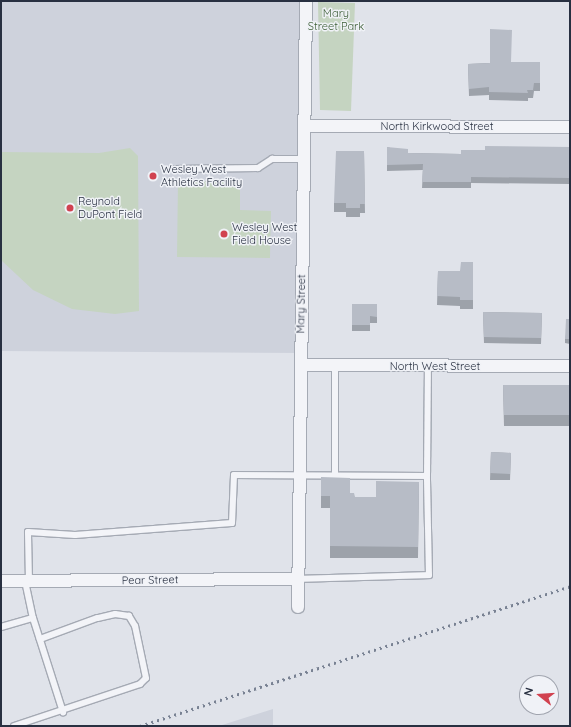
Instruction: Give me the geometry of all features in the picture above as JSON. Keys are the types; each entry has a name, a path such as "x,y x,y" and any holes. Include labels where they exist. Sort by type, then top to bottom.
{"street":[{"name":"Mary Street","path":"298,607 306,1"},
{"name":"North Kirkwood Street","path":"304,126 570,127"},
{"name":"North West Street","path":"301,365 570,366"},
{"name":"Pear Street","path":"1,581 298,578"}],"lane":[{"path":"175,169 258,168 272,159 304,159"},
{"path":"335,365 335,476"},
{"path":"298,578 429,575 427,476 428,366"},
{"path":"63,712 33,618 27,581 28,532 76,535 232,523 234,475 427,476"},
{"path":"14,726 63,712 140,684 146,678 135,626 129,616 115,614 97,618 40,639"},
{"path":"1,627 33,618"}],"shaded area":[{"name":"Wesley West Athletics Facility","path":"1,1 311,1 301,353 1,351"},
{"path":"273,709 273,726 219,726"}],"green space":[{"name":"Mary Street Park","path":"318,2 355,3 351,111 320,110"},
{"name":"Reynold DuPont Field","path":"130,148 138,156 139,311 115,314 72,309 33,290 1,260 1,152 99,153"},
{"name":"Wesley West Field House","path":"178,181 240,182 240,210 271,211 270,258 177,257"}],"building":[{"path":"490,29 512,30 511,62 540,62 540,83 534,83 533,90 527,90 528,93 489,92 489,87 469,89 468,64 490,63"},
{"path":"485,146 570,147 570,178 471,177 471,182 422,182 423,164 387,165 387,147 408,149 408,153 461,154 461,150 485,150"},
{"path":"336,151 364,151 365,204 360,204 360,208 346,208 346,203 334,203"},
{"path":"461,262 473,262 473,300 460,300 460,297 437,296 438,271 460,271"},
{"path":"352,304 377,304 377,317 370,316 370,325 352,325"},
{"path":"483,312 542,313 541,338 484,337"},
{"path":"566,319 570,319 570,339 565,339"},
{"path":"503,385 570,385 570,415 504,415"},
{"path":"491,452 511,453 510,474 490,473"},
{"path":"321,477 350,478 350,493 354,493 355,497 376,497 376,481 419,482 418,547 330,546 330,496 321,496"}],"railway":[{"path":"140,726 570,586"}],"place":[{"name":"Wesley West Athletics Facility","path":"153,176"},
{"name":"Reynold DuPont Field","path":"70,208"},
{"name":"Wesley West Field House","path":"224,234"}]}
